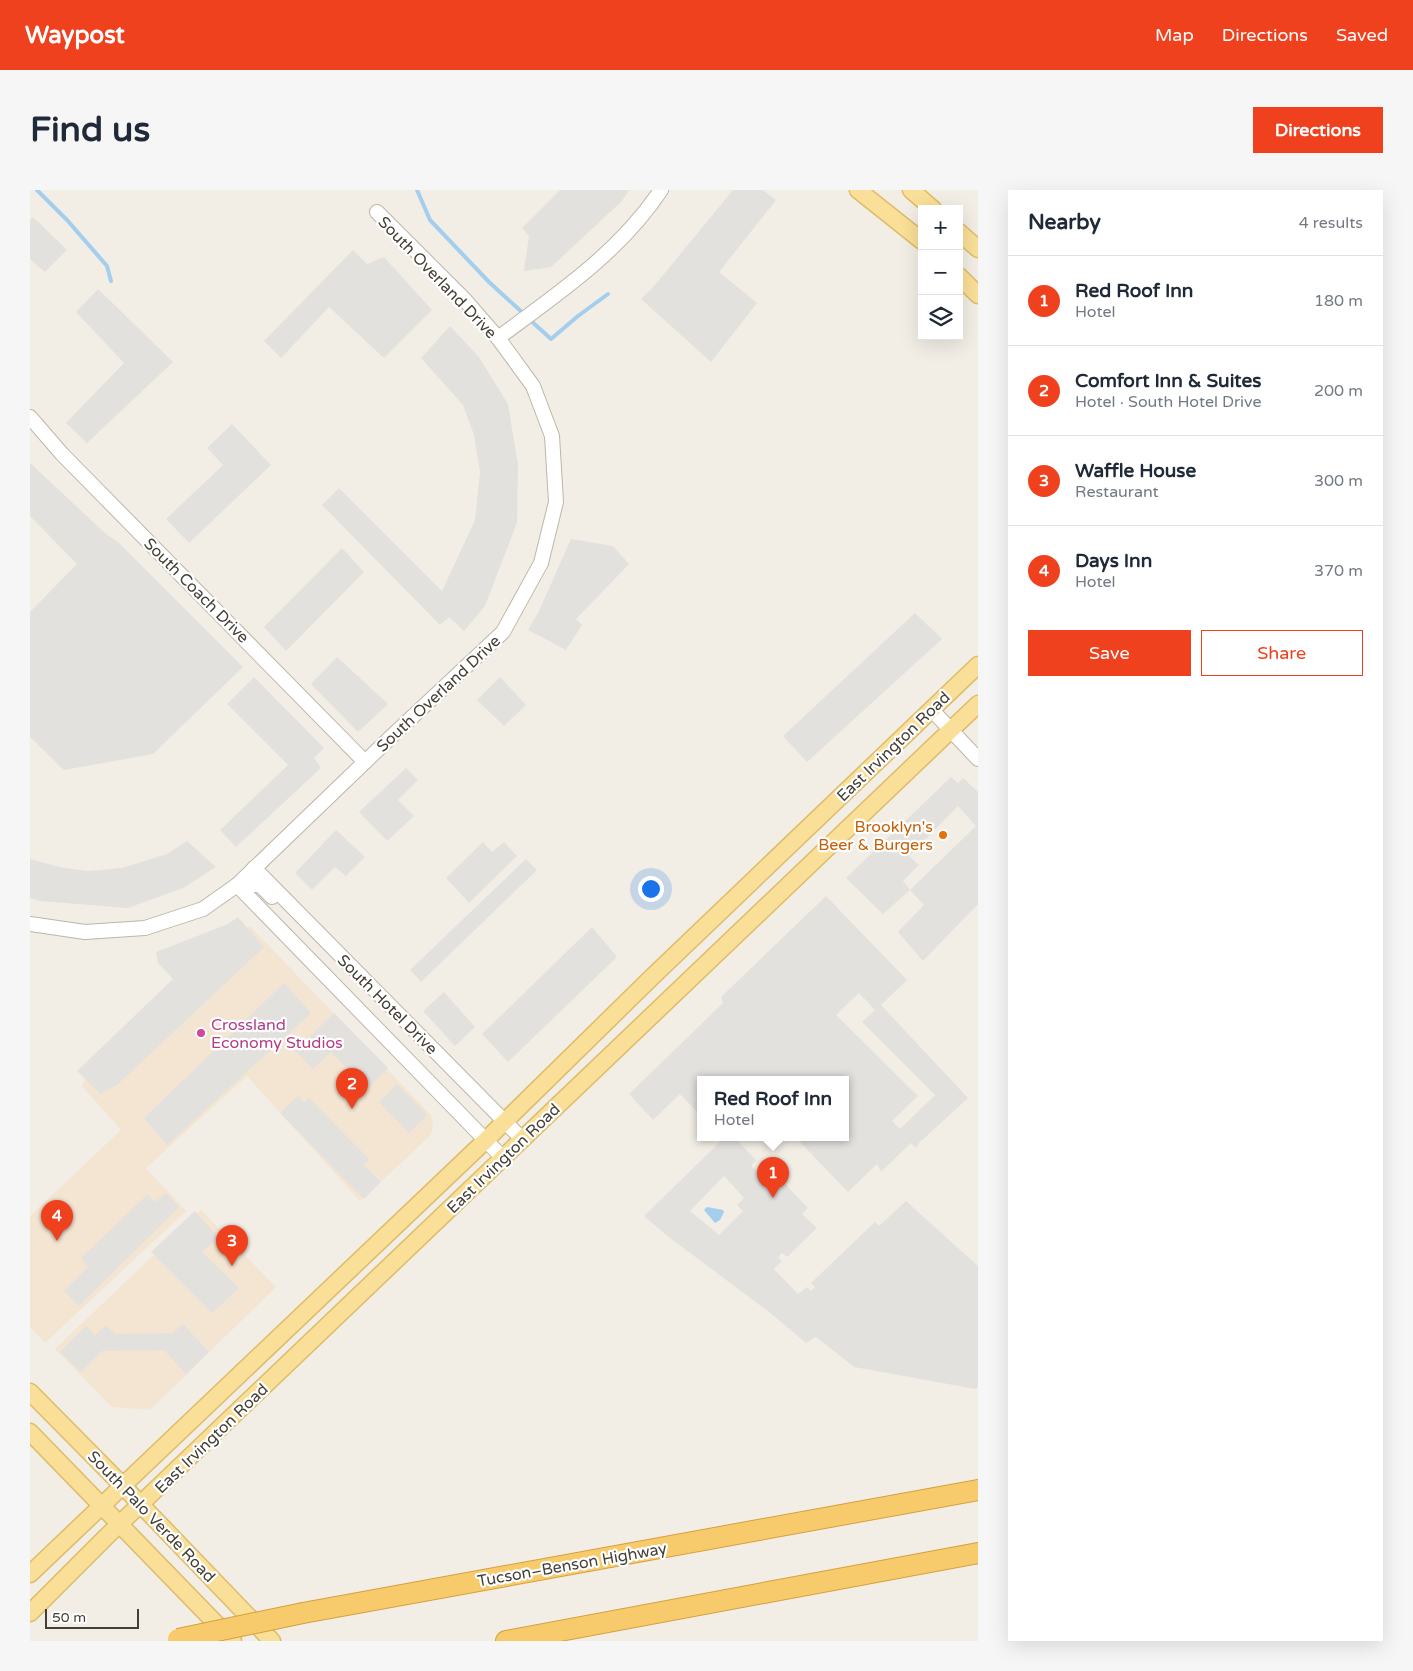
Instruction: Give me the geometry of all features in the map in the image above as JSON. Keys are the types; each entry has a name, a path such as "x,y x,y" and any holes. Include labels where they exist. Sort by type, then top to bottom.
{"highway":[{"name":"Tucson–Benson Highway","path":"172,1640 303,1613 978,1490"},
{"path":"506,1641 978,1553"},
{"path":"652,1614 978,1559"}],"main road":[{"path":"858,190 918,238"},
{"path":"911,190 928,205"},
{"path":"963,236 978,249"},
{"path":"963,280 978,295"},
{"name":"East Irvington Road","path":"30,1574 486,1140 978,665"},
{"name":"East Irvington Road","path":"30,1613 140,1504 978,704"},
{"name":"South Palo Verde Road","path":"30,1392 272,1641"},
{"name":"South Palo Verde Road","path":"30,1432 233,1641"}],"street":[{"path":"498,338 577,280 606,255 631,230 661,190"},
{"name":"South Overland Drive","path":"30,924 85,932 145,928 203,909 237,885 503,632 541,563 556,502 552,436 533,386 498,338 465,300 377,212"},
{"name":"South Coach Drive","path":"30,417 68,460 365,762"},
{"path":"931,710 978,759"},
{"name":"South Hotel Drive","path":"254,868 522,1139"},
{"path":"237,885 260,885 304,930 334,949"},
{"name":"South Hotel Drive","path":"237,885 503,1158"}],"shaded area":[{"path":"560,190 629,190 622,201 551,267 524,271 529,236 522,228"},
{"path":"733,190 763,190 776,200 719,272 757,303 711,362 641,299 654,286"},
{"path":"33,217 67,250 45,272 30,259 30,220"},
{"path":"353,250 367,264 384,257 432,310 384,358 329,307 281,358 264,341"},
{"path":"98,289 173,362 87,443 66,423 124,363 76,312"},
{"path":"450,326 479,357 508,404 518,465 517,523 485,606 464,631 449,617 440,625 322,505 339,488 442,591 475,520 480,472 474,435 463,405 421,358"},
{"path":"232,424 271,465 189,543 166,519 223,465 207,448"},
{"path":"30,463 106,534 118,542 243,667 153,754 64,770 30,737 30,612 77,564 30,516"},
{"path":"571,539 613,546 629,564 576,619 582,625 566,650 528,630 539,611"},
{"path":"342,548 364,572 286,651 264,627"},
{"path":"915,613 942,639 807,762 783,736"},
{"path":"337,657 388,704 358,732 311,684"},
{"path":"254,677 324,748 314,758 321,768 236,847 220,830 288,765 227,704"},
{"path":"500,677 526,705 504,726 477,700"},
{"path":"406,768 418,780 398,800 414,816 387,841 359,812"},
{"path":"951,777 958,783 963,778 978,792 978,906 923,961 898,932 924,905 910,890 883,914 846,878","holes":["958,806 976,826 910,890 903,881 919,865 909,856"]},
{"path":"336,830 365,857 346,876 335,867 312,890 295,873"},
{"path":"187,841 216,867 183,888 128,908 40,901 30,898 30,859 63,868 89,871 122,868 167,854"},
{"path":"483,842 492,852 504,842 517,856 469,903 446,878"},
{"path":"526,859 537,870 421,982 410,970"},
{"path":"826,896 907,980 881,1005 968,1098 919,1143 916,1148 911,1143 881,1172 877,1164 848,1192 799,1141 849,1141 849,1076 697,1076 697,1112 680,1094 653,1120 629,1094 723,1003 721,997","holes":["859,993 875,1010 862,1022 935,1095 900,1129 892,1121 918,1096 836,1015"]},
{"path":"238,917 264,947 117,1085 100,1094 77,1071 173,979 158,963 156,952 228,924"},
{"path":"242,927 251,927 431,1115 433,1124 431,1135 360,1201 247,1076 146,1168 186,1211 45,1343 30,1327 30,1216 121,1130 82,1086 91,1069"},
{"path":"592,927 617,957 508,1062 482,1034"},
{"path":"284,983 311,1013 167,1145 144,1118"},
{"path":"444,992 475,1027 455,1046 423,1011"},
{"path":"334,1013 388,1068 367,1089 331,1052 313,1069 295,1051"},
{"path":"397,1084 427,1115 409,1133 379,1102"},
{"path":"298,1096 304,1102 309,1098 369,1159 364,1165 381,1182 364,1199 280,1113"},
{"path":"721,1141 738,1141 756,1160 751,1166 765,1178 773,1171 808,1208 802,1214 817,1228 787,1257 782,1253 778,1257 782,1261 774,1269 798,1294 807,1287 811,1291 815,1287 811,1283 875,1222 879,1226 906,1201 978,1266 978,1387 975,1389 854,1367 816,1337 806,1343 769,1312 666,1235 644,1216","holes":["724,1176 744,1198 737,1205 743,1211 719,1235 690,1211"]},
{"path":"166,1193 179,1207 79,1306 64,1291 88,1267 81,1258 147,1195 155,1202"},
{"path":"201,1210 276,1287 150,1410 112,1407 55,1349"},
{"path":"195,1211 219,1238 202,1252 239,1288 212,1313 151,1252"},
{"path":"183,1324 209,1352 186,1374 164,1350 102,1351 81,1372 60,1352 86,1326 95,1335 106,1325 115,1334 173,1333"}],"water":[{"path":"707,1207 723,1210 724,1212 720,1220 715,1223 704,1210"}],"waterway":[{"path":"37,190 67,220 107,266 111,281"},
{"path":"417,190 430,220 489,282 524,314"},
{"path":"529,319 551,339 608,294"}],"place":[{"name":"Brooklyn's Beer & Burgers","path":"943,835"},
{"name":"Crossland Economy Studios","path":"201,1033"},
{"name":"Comfort Inn & Suites","path":"352,1109"},
{"name":"Red Roof Inn","path":"773,1198"},
{"name":"Days Inn","path":"57,1241"},
{"name":"Waffle House","path":"232,1266"}]}
